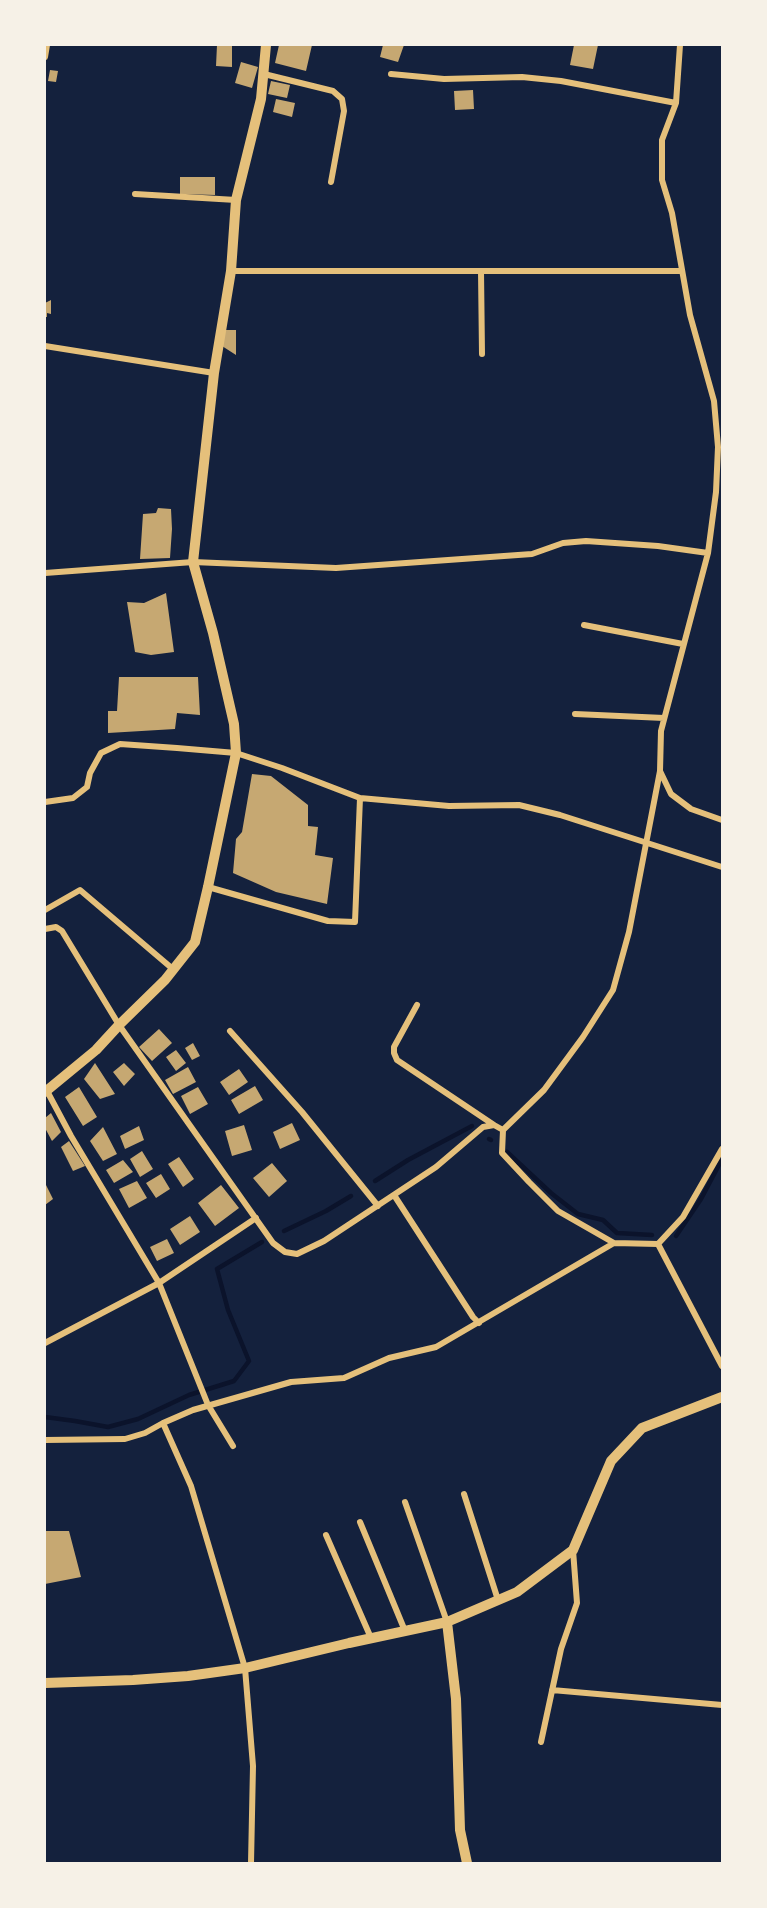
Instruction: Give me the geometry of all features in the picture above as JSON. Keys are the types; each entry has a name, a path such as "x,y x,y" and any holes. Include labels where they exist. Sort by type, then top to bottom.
{"street":[{"path":"45,57 46,45"},
{"path":"233,1446 208,1406 159,1283 46,1092 96,1050 174,970 195,942 208,887 236,753 234,724 213,633 193,562 214,373 231,271 236,200 261,99 266,45"},
{"path":"680,45 676,103 662,140 662,180 672,213 690,315 714,401 718,447 716,492 708,553 682,644 661,731 660,771 629,932 613,990 583,1037 544,1089 503,1130 502,1153 558,1211 614,1243 658,1244 683,1216 722,1149"},
{"path":"264,74 333,91 342,99 344,111 332,182"},
{"path":"392,74 444,79 522,77 561,81 676,103"},
{"path":"135,194 236,200"},
{"path":"231,271 682,271"},
{"path":"481,271 482,354"},
{"path":"45,346 214,373"},
{"path":"45,573 193,562 336,568 532,554 563,543 586,541 658,546 708,553"},
{"path":"584,625 682,644"},
{"path":"575,714 664,718"},
{"path":"45,802 73,798 87,787 90,773 101,753 120,744 236,753 360,798 449,806 519,805 560,815 722,867"},
{"path":"660,771 671,794 691,809 722,820"},
{"path":"208,887 328,921 355,922 360,798"},
{"path":"45,910 81,890 174,970"},
{"path":"45,929 56,927 62,931 119,1025 273,1243 285,1252 297,1254 324,1241 436,1167 483,1127 494,1125"},
{"path":"417,1005 394,1047 397,1060 503,1130"},
{"path":"230,1030 302,1112 378,1206"},
{"path":"394,1195 479,1323"},
{"path":"45,1343 159,1283 256,1218"},
{"path":"45,1440 125,1439 145,1433 163,1422 208,1406 291,1382 344,1378 389,1358 436,1347 614,1243"},
{"path":"658,1244 722,1366"},
{"path":"541,1742 561,1649 576,1603 573,1550 611,1461 642,1428 722,1397"},
{"path":"163,1422 191,1486 245,1668 253,1766 251,1863"},
{"path":"464,1494 498,1600"},
{"path":"405,1502 447,1622 456,1699 460,1830 467,1863"},
{"path":"360,1522 405,1631"},
{"path":"326,1535 371,1638"},
{"path":"45,1683 188,1676 245,1668 447,1622 517,1592 573,1550"},
{"path":"552,1690 722,1705"}],"building":[{"path":"217,45 232,45 232,67 216,66"},
{"path":"279,45 312,45 306,71 275,63"},
{"path":"383,45 404,45 398,62 380,57"},
{"path":"574,45 598,45 593,69 570,65"},
{"path":"241,62 258,67 252,88 235,83"},
{"path":"50,70 58,71 56,82 48,81"},
{"path":"271,81 290,85 287,98 268,94"},
{"path":"473,90 474,109 455,110 454,91"},
{"path":"276,99 295,103 292,117 273,112"},
{"path":"180,177 215,177 215,195 180,194"},
{"path":"51,300 51,314 47,313 45,317 45,303"},
{"path":"224,330 236,330 236,355 222,346"},
{"path":"158,508 171,509 170,558 140,559 143,514 156,513"},
{"path":"166,593 174,652 151,655 135,652 127,602 144,603"},
{"path":"119,677 198,677 200,715 177,713 175,729 108,733 108,711 117,711"},
{"path":"252,774 271,776 308,805 308,826 318,827 315,855 333,858 327,904 276,892 233,873 236,839 242,832"},
{"path":"159,1029 172,1043 152,1061 139,1047"},
{"path":"193,1043 200,1056 192,1060 185,1048"},
{"path":"176,1050 186,1063 176,1071 166,1057"},
{"path":"95,1063 115,1094 100,1099 84,1079"},
{"path":"124,1063 135,1074 124,1086 113,1072"},
{"path":"188,1067 196,1082 173,1094 165,1080"},
{"path":"239,1069 248,1082 229,1095 220,1082"},
{"path":"255,1086 263,1100 239,1114 231,1100"},
{"path":"79,1087 97,1117 83,1126 65,1097"},
{"path":"198,1087 208,1104 190,1114 181,1096"},
{"path":"51,1113 61,1132 52,1141 45,1128 45,1118"},
{"path":"292,1123 300,1140 280,1149 273,1132"},
{"path":"244,1125 252,1150 232,1156 225,1131"},
{"path":"139,1126 144,1140 125,1149 120,1136"},
{"path":"103,1127 117,1154 103,1161 90,1141"},
{"path":"69,1141 85,1166 73,1171 61,1147"},
{"path":"142,1151 153,1169 140,1177 130,1159"},
{"path":"179,1157 194,1179 183,1187 168,1164"},
{"path":"123,1160 133,1172 114,1183 106,1170"},
{"path":"272,1163 287,1181 269,1197 253,1178"},
{"path":"161,1174 170,1189 156,1198 146,1183"},
{"path":"137,1181 147,1198 129,1208 119,1189"},
{"path":"45,1183 53,1199 45,1205"},
{"path":"221,1185 239,1208 215,1226 198,1203"},
{"path":"190,1216 200,1232 180,1245 170,1229"},
{"path":"167,1239 174,1253 157,1261 150,1247"},
{"path":"45,1531 69,1531 81,1577 45,1584"}],"waterway":[{"path":"375,1181 408,1160 472,1126"},
{"path":"507,1152 551,1193 578,1214 603,1220 617,1233 652,1235"},
{"path":"676,1236 701,1199 721,1161"},
{"path":"284,1231 351,1196"},
{"path":"45,1417 108,1427 138,1419 189,1395 234,1381 249,1361 228,1310 217,1269 262,1242"}]}
